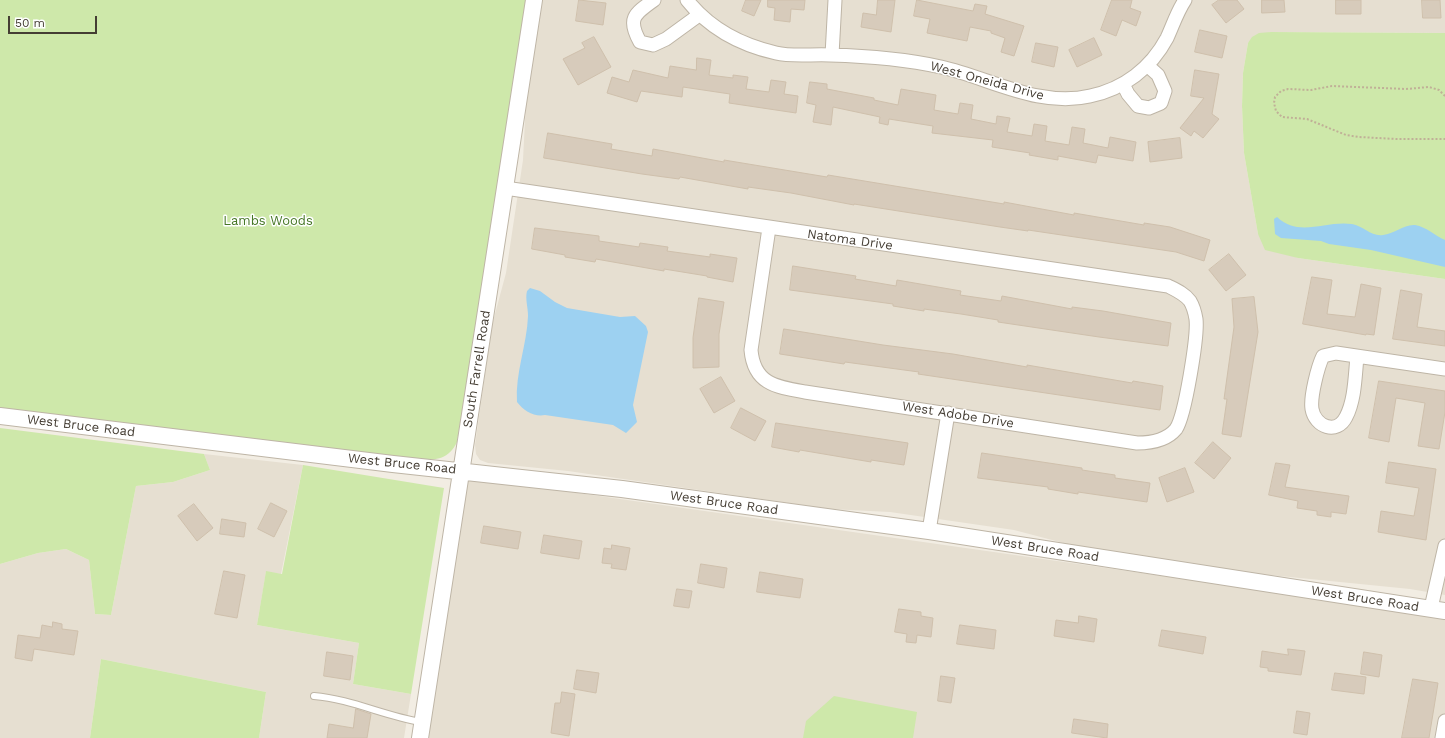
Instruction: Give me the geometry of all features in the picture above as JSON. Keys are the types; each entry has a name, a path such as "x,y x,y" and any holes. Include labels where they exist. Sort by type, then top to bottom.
{"street":[{"name":"South Farrell Road","path":"421,730 534,0"},
{"path":"654,0 640,10 633,20 633,30 640,42 653,46 666,39 699,15"},
{"name":"West Oneida Drive","path":"687,0 699,15 735,39 777,53 882,58 941,67 1016,90 1058,100 1090,96 1123,84 1148,66 1166,39 1185,0"},
{"path":"832,55 835,0"},
{"path":"1123,84 1128,94 1138,106 1149,108 1161,103 1166,90 1158,76 1148,66"},
{"name":"Natoma Drive","path":"505,188 1168,286 1176,290 1190,301"},
{"name":"West Adobe Drive","path":"769,228 751,350 752,362 762,378 780,388 1137,443 1146,443 1167,436 1175,430 1179,423 1185,403 1196,331 1196,318 1190,301"},
{"path":"1357,357 1350,408 1346,419 1340,426 1330,428 1323,426 1315,418 1312,408 1318,366 1323,356 1336,353 1445,369"},
{"path":"930,531 948,414"},
{"name":"West Bruce Road","path":"0,416 393,464 461,470 622,489 930,531 1438,610"},
{"path":"1438,610 1445,546"},
{"path":"1442,738 1445,721"}],"lane":[{"path":"314,696 336,698 395,717 421,730"}],"path":[{"path":"1445,96 1439,90 1429,87 1406,89 1332,86 1311,90 1288,89 1281,91 1275,97 1274,104 1276,111 1282,117 1306,119 1346,135 1396,139 1445,139"}],"shaded area":[{"path":"542,0 1445,0 1445,33 1271,32 1248,43 1243,73 1242,106 1244,153 1258,234 1298,258 1445,279 1445,595 1410,589 1250,573 1075,546 1014,530 890,512 830,509 568,471 488,463 480,460 476,454 475,445 492,325 506,273 523,160 526,101"},
{"path":"204,454 303,465 281,574 266,572 257,625 359,643 353,684 411,694 404,738 259,738 266,692 101,659 90,738 0,738 0,564 38,553 66,549 89,560 95,614 111,615 136,486 173,482 210,470"},
{"path":"465,477 1445,616 1445,738 425,738"}],"green space":[{"name":"Lambs Woods","path":"0,0 527,0 457,442 449,453 440,458 415,460 0,408"},
{"path":"1259,33 1445,33 1445,279 1298,258 1265,250 1258,234 1244,153 1242,106 1243,73 1248,43 1252,37"},
{"path":"0,428 204,454 210,470 173,482 136,486 111,615 95,614 89,560 66,549 38,553 0,564"},
{"path":"303,465 444,488 411,694 353,684 359,643 257,625 266,571 282,574"},
{"path":"101,659 266,692 259,738 90,738"},
{"path":"834,696 917,712 913,738 803,738 806,721"}],"water":[{"path":"1277,217 1285,223 1304,227 1342,223 1352,224 1379,235 1387,234 1411,225 1419,226 1445,240 1445,267 1371,250 1329,244 1321,241 1281,238 1275,234 1274,219"},
{"path":"530,288 540,291 555,302 567,308 620,317 635,316 646,326 648,332 633,405 637,422 626,433 613,425 533,414 526,411 517,402 519,370 526,338 528,316 526,294"}],"building":[{"path":"579,0 606,3 603,25 576,21"},
{"path":"746,0 761,0 754,16 742,11"},
{"path":"768,0 805,0 804,10 791,9 790,22 774,20 775,8 768,7"},
{"path":"878,0 895,0 891,32 861,27 863,13 876,15"},
{"path":"917,0 973,11 975,4 987,6 985,14 1024,26 1014,56 1001,52 1005,38 991,33 991,31 970,27 967,41 927,33 930,19 914,16"},
{"path":"1112,0 1132,0 1130,8 1141,12 1136,26 1122,20 1116,36 1101,30"},
{"path":"1219,0 1237,0 1244,9 1226,23 1212,5"},
{"path":"1262,0 1284,0 1285,12 1262,13"},
{"path":"1336,0 1361,0 1361,14 1336,14"},
{"path":"1422,0 1440,0 1441,18 1423,18"},
{"path":"1200,30 1227,36 1222,58 1195,52"},
{"path":"594,37 611,67 578,85 563,59 585,48 582,43"},
{"path":"1094,38 1102,55 1077,67 1069,50"},
{"path":"1036,43 1058,47 1054,67 1032,62"},
{"path":"697,58 711,60 709,75 733,78 733,75 748,77 746,89 769,92 771,80 786,82 784,94 798,96 796,113 729,103 730,94 683,87 682,97 641,91 637,102 607,93 612,77 629,82 633,70 668,78 670,66 696,70"},
{"path":"1195,70 1219,74 1212,114 1219,119 1203,138 1194,131 1191,136 1180,128 1204,98 1191,96"},
{"path":"810,82 827,84 827,89 874,98 874,100 898,105 901,89 936,95 934,110 958,114 960,103 973,105 971,119 996,124 997,116 1010,118 1007,132 1032,136 1034,124 1047,126 1045,141 1069,145 1072,127 1085,129 1083,143 1108,148 1110,137 1136,142 1133,161 1098,155 1096,163 1058,156 1058,160 1029,155 1030,153 992,147 993,140 932,133 933,126 889,119 888,125 879,123 880,117 833,107 831,125 813,122 816,105 807,103"},
{"path":"548,133 612,144 611,149 652,156 653,149 724,162 724,160 827,177 828,175 1004,204 1004,202 1074,215 1074,213 1144,225 1144,223 1170,227 1210,240 1204,261 1176,252 854,205 791,193 748,187 748,189 680,177 679,179 642,174 544,158"},
{"path":"1180,138 1182,158 1150,162 1148,142"},
{"path":"535,228 599,236 599,241 639,247 640,243 668,247 667,251 710,257 710,254 737,258 733,282 707,276 664,269 664,271 596,259 595,262 532,249"},
{"path":"1229,254 1246,275 1226,291 1209,270"},
{"path":"793,266 856,276 855,279 896,286 897,280 961,291 960,295 1001,301 1002,296 1072,309 1072,307 1103,311 1171,323 1168,346 998,322 998,320 961,314 924,309 924,311 893,306 893,304 790,290"},
{"path":"1312,277 1332,280 1327,314 1355,317 1361,284 1381,288 1374,335 1366,335 1303,324"},
{"path":"1401,290 1422,294 1417,327 1445,331 1445,346 1393,339"},
{"path":"1254,297 1258,332 1241,437 1222,434 1227,399 1224,399 1234,327 1232,299"},
{"path":"699,298 724,302 719,334 719,367 693,368 693,338"},
{"path":"784,329 883,345 953,354 1027,367 1027,365 1132,383 1133,381 1163,386 1160,410 918,374 919,372 845,362 844,364 780,354"},
{"path":"721,377 735,401 714,413 700,389"},
{"path":"1379,381 1445,391 1445,412 1439,449 1418,446 1425,403 1396,398 1389,442 1369,438"},
{"path":"741,408 766,421 755,441 731,428"},
{"path":"776,423 908,443 904,465 871,460 871,462 800,450 799,452 772,447"},
{"path":"1213,442 1231,458 1214,479 1195,463"},
{"path":"982,453 1082,468 1082,470 1115,475 1115,478 1150,483 1147,502 1078,492 1078,494 1048,489 1048,487 978,478"},
{"path":"1389,462 1436,469 1426,540 1378,532 1381,511 1414,516 1419,488 1386,483"},
{"path":"1276,463 1290,465 1285,487 1349,496 1346,514 1331,512 1331,517 1317,515 1317,511 1297,508 1298,501 1269,495"},
{"path":"1185,468 1194,492 1167,502 1159,478"},
{"path":"271,503 287,511 274,537 258,529"},
{"path":"194,504 213,528 197,541 178,516"},
{"path":"222,519 246,523 244,537 220,534"},
{"path":"484,526 521,532 518,549 481,543"},
{"path":"544,535 582,541 579,559 541,553"},
{"path":"612,545 630,548 626,570 611,568 612,564 602,563 604,548 611,549"},
{"path":"701,564 727,568 724,588 698,583"},
{"path":"224,571 245,575 237,618 215,614"},
{"path":"760,572 803,579 800,598 757,592"},
{"path":"677,589 692,591 689,608 674,606"},
{"path":"899,609 921,612 921,616 933,618 931,637 917,635 916,643 906,642 907,634 895,632"},
{"path":"1079,616 1097,619 1094,642 1054,636 1056,620 1078,623"},
{"path":"53,622 62,624 62,629 78,631 74,655 34,649 32,661 15,658 18,635 40,638 42,625 52,627"},
{"path":"960,625 996,630 994,649 957,644"},
{"path":"1162,630 1206,637 1203,654 1159,646"},
{"path":"1288,649 1305,651 1301,675 1268,671 1268,668 1260,667 1262,651 1288,655"},
{"path":"327,652 353,656 350,680 324,676"},
{"path":"1364,652 1382,655 1379,677 1361,674"},
{"path":"577,670 599,673 596,693 574,689"},
{"path":"1335,673 1366,677 1364,694 1332,690"},
{"path":"941,676 955,678 951,703 938,701"},
{"path":"1413,679 1438,683 1429,738 1402,738"},
{"path":"562,692 575,694 569,736 551,733 555,703 560,703"},
{"path":"356,709 371,714 367,738 327,738 329,724 353,728"},
{"path":"1297,711 1310,713 1307,735 1294,733"},
{"path":"1074,719 1108,724 1107,738 1072,733"}]}
